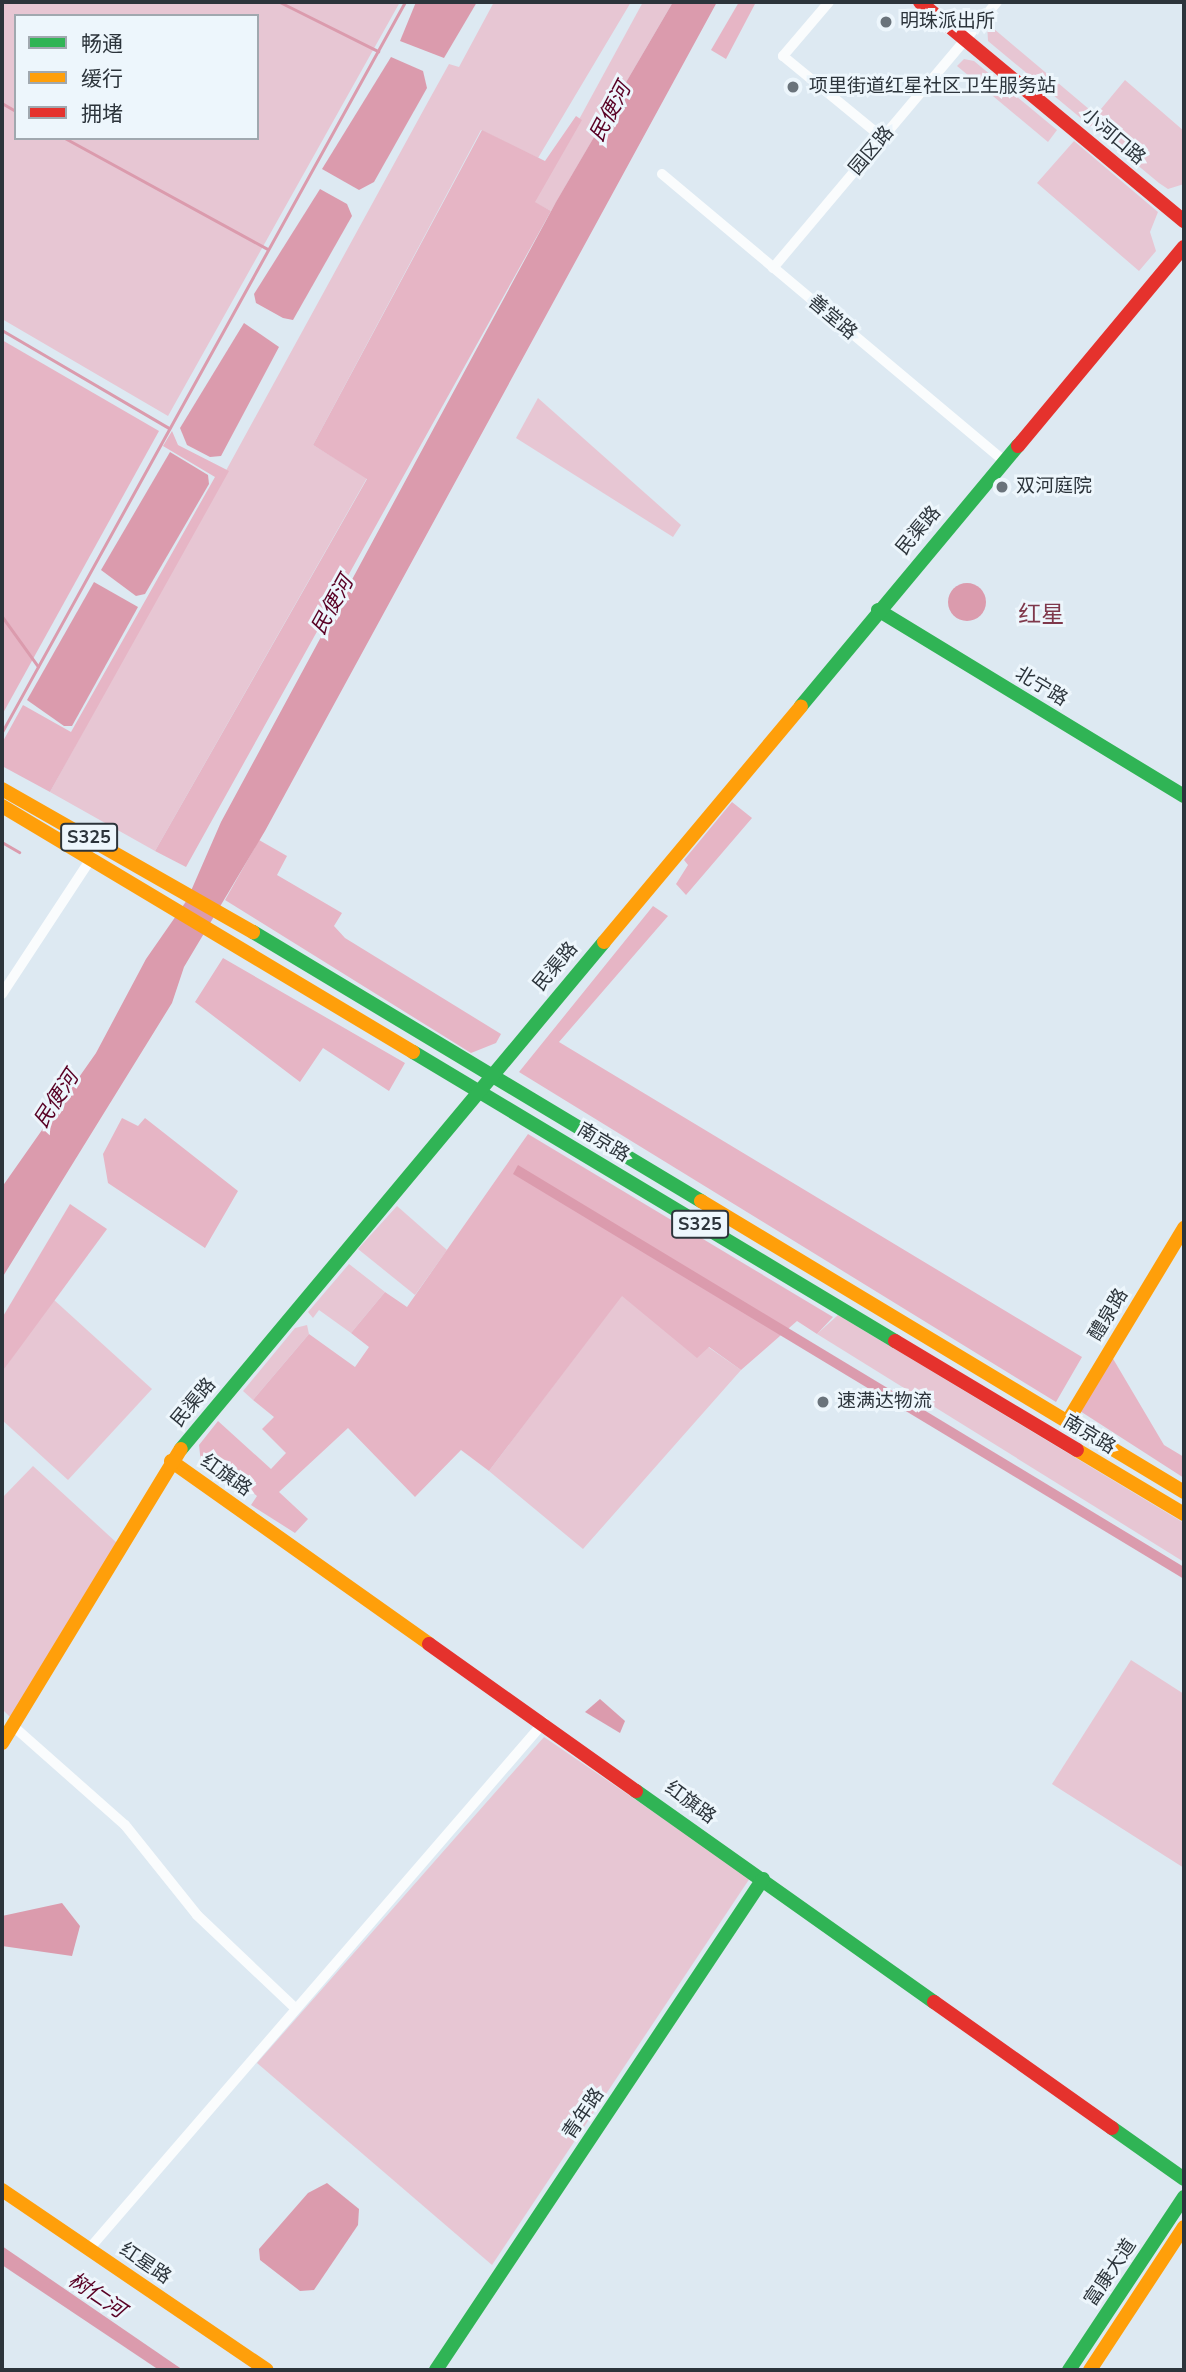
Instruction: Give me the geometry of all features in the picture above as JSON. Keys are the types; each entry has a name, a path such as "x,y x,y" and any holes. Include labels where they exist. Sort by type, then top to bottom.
{"street":[{"path":"829,2 783,56 883,138"},
{"name":"小河口路","path":"920,2 1184,221"},
{"name":"园区路","path":"773,268 997,2"},
{"name":"善堂路","path":"662,174 1004,461"},
{"name":"民渠路","path":"2,1743 171,1461 878,610 1184,247"},
{"name":"北宁路","path":"878,610 1184,796"},
{"name":"南京路","path":"2,789 228,917 1184,1492"},
{"name":"南京路","path":"2,806 219,930 479,1091 1184,1514"},
{"path":"2,994 92,856"},
{"name":"醴泉路","path":"1067,1422 1184,1228"},
{"name":"红旗路","path":"171,1461 544,1722 1184,2179"},
{"path":"89,2249 544,1722"},
{"path":"13,1726 125,1825 197,1915 295,2008"},
{"name":"青年路","path":"436,2370 763,1879"},
{"name":"红星路","path":"2,2190 267,2370"},
{"name":"富康大道","path":"1069,2370 1184,2197"},
{"name":"富康大道","path":"1090,2370 1184,2227"}],"shaded area":[{"path":"2,2 400,2 168,416 2,319"},
{"path":"494,2 631,2 538,158 481,130 313,445 367,478 155,851 50,792 449,64 459,67"},
{"path":"643,2 673,2 551,211 534,202"},
{"path":"739,2 756,2 726,59 711,50"},
{"path":"987,23 1096,115 1125,80 1184,131 1184,184 1168,189 1159,183 988,41"},
{"path":"964,59 974,61 1057,130 1048,142 957,66"},
{"path":"576,116 582,120 535,202 551,211 186,867 155,851 367,479 313,445 482,130 545,161"},
{"path":"1074,141 1158,212 1150,232 1156,251 1139,271 1037,183"},
{"path":"2,340 159,431 2,715"},
{"path":"538,398 681,525 673,537 516,438"},
{"path":"172,431 178,445 229,471 50,792 2,766 2,743 23,705 71,732 215,477 163,446"},
{"path":"732,802 752,818 686,895 676,884 688,865 684,860"},
{"path":"259,840 287,856 277,875 342,913 334,926 345,938 501,1034 496,1043 471,1053 225,900"},
{"path":"653,906 668,916 559,1042 1082,1357 1056,1402 519,1072"},
{"path":"223,958 405,1063 389,1091 323,1048 300,1082 195,1002"},
{"path":"122,1118 138,1126 145,1118 238,1191 205,1248 108,1183 103,1154"},
{"path":"528,1134 833,1317 817,1334 797,1321 741,1370 709,1347 697,1358 622,1296 489,1471 461,1450 415,1497 348,1428 279,1492 308,1519 295,1533 251,1505 257,1496 207,1455 201,1463 199,1445 218,1421 271,1469 286,1453 262,1429 274,1417 253,1400 309,1334 355,1367 369,1347 351,1333 385,1292 407,1307"},
{"path":"70,1204 107,1229 2,1372 2,1318"},
{"path":"397,1206 447,1250 415,1295 358,1249"},
{"path":"349,1264 385,1292 351,1333 319,1310 313,1318 308,1312"},
{"path":"622,1295 697,1357 708,1347 741,1370 583,1549 489,1471"},
{"path":"53,1299 152,1389 68,1480 2,1420 2,1372"},
{"path":"838,1315 1184,1523 1184,1562 817,1334"},
{"path":"307,1325 309,1334 253,1400 243,1391 295,1328"},
{"path":"1112,1357 1164,1445 1184,1457 1184,1478 1080,1411"},
{"path":"33,1466 117,1543 11,1718 2,1709 2,1498"},
{"path":"1131,1660 1184,1694 1184,1868 1052,1784"},
{"path":"544,1737 750,1878 492,2265 257,2063"}],"water":[{"path":"416,2 477,2 444,58 400,41"},
{"name":"民便河","path":"673,2 717,2 265,831 184,967 172,1003 2,1278 2,1187 96,1053 146,959 187,900 221,822 556,202"},
{"path":"391,57 423,71 427,88 374,182 359,190 322,169"},
{"path":"320,189 347,204 352,216 293,320 283,318 256,303 254,294"},
{"path":"244,323 279,347 221,456 210,457 187,445 180,428"},
{"path":"170,452 208,475 209,484 145,594 136,596 101,570"},
{"path":"94,582 138,607 72,726 64,726 27,700"},
{"path":"967,583 980,589 986,602 980,615 967,621 954,615 948,602 954,589"},
{"path":"518,1165 1184,1567 1184,1579 513,1174"},
{"path":"600,1699 625,1721 620,1733 585,1712"},
{"path":"62,1903 80,1926 72,1956 2,1946 2,1916"},
{"path":"327,2183 359,2209 358,2225 314,2290 300,2291 260,2260 259,2249 308,2193"},
{"path":"2,2246 183,2370 159,2370 2,2265"}],"waterway":[{"path":"280,2 378,51"},
{"path":"2,732 405,2"},
{"path":"2,103 14,110"},
{"path":"69,140 268,249"},
{"path":"2,330 169,428"},
{"path":"2,616 38,666"},
{"path":"2,842 19,852"}],"traffic: fast":[{"path":"801,706 1018,446"},
{"path":"878,610 1184,796"},
{"path":"253,932 701,1201"},
{"path":"181,1449 604,942"},
{"path":"413,1052 895,1341"},
{"path":"636,1791 934,2002"},
{"path":"436,2370 763,1879"},
{"path":"1112,2128 1184,2179"},
{"path":"1069,2370 1184,2197"}],"traffic: slow":[{"path":"604,942 801,706"},
{"path":"2,789 253,932"},
{"path":"2,806 413,1052"},
{"path":"701,1201 1184,1492"},
{"path":"1067,1422 1184,1228"},
{"path":"2,1743 181,1449"},
{"path":"1077,1450 1184,1514"},
{"path":"171,1461 429,1644"},
{"path":"2,2190 267,2370"},
{"path":"1090,2370 1184,2227"}],"traffic: jam":[{"path":"920,2 1184,221"},
{"path":"1018,446 1184,247"},
{"path":"895,1341 1077,1450"},
{"path":"429,1644 636,1791"},
{"path":"934,2002 1112,2128"}],"place":[{"name":"明珠派出所","path":"886,22"},
{"name":"项里街道红星社区卫生服务站","path":"793,87"},
{"name":"双河庭院","path":"1002,487"},
{"name":"速满达物流","path":"823,1402"}],"district":[{"name":"红星","path":"1041,615"}],"water label":[{"name":"树仁河","path":"97,2295"}]}
